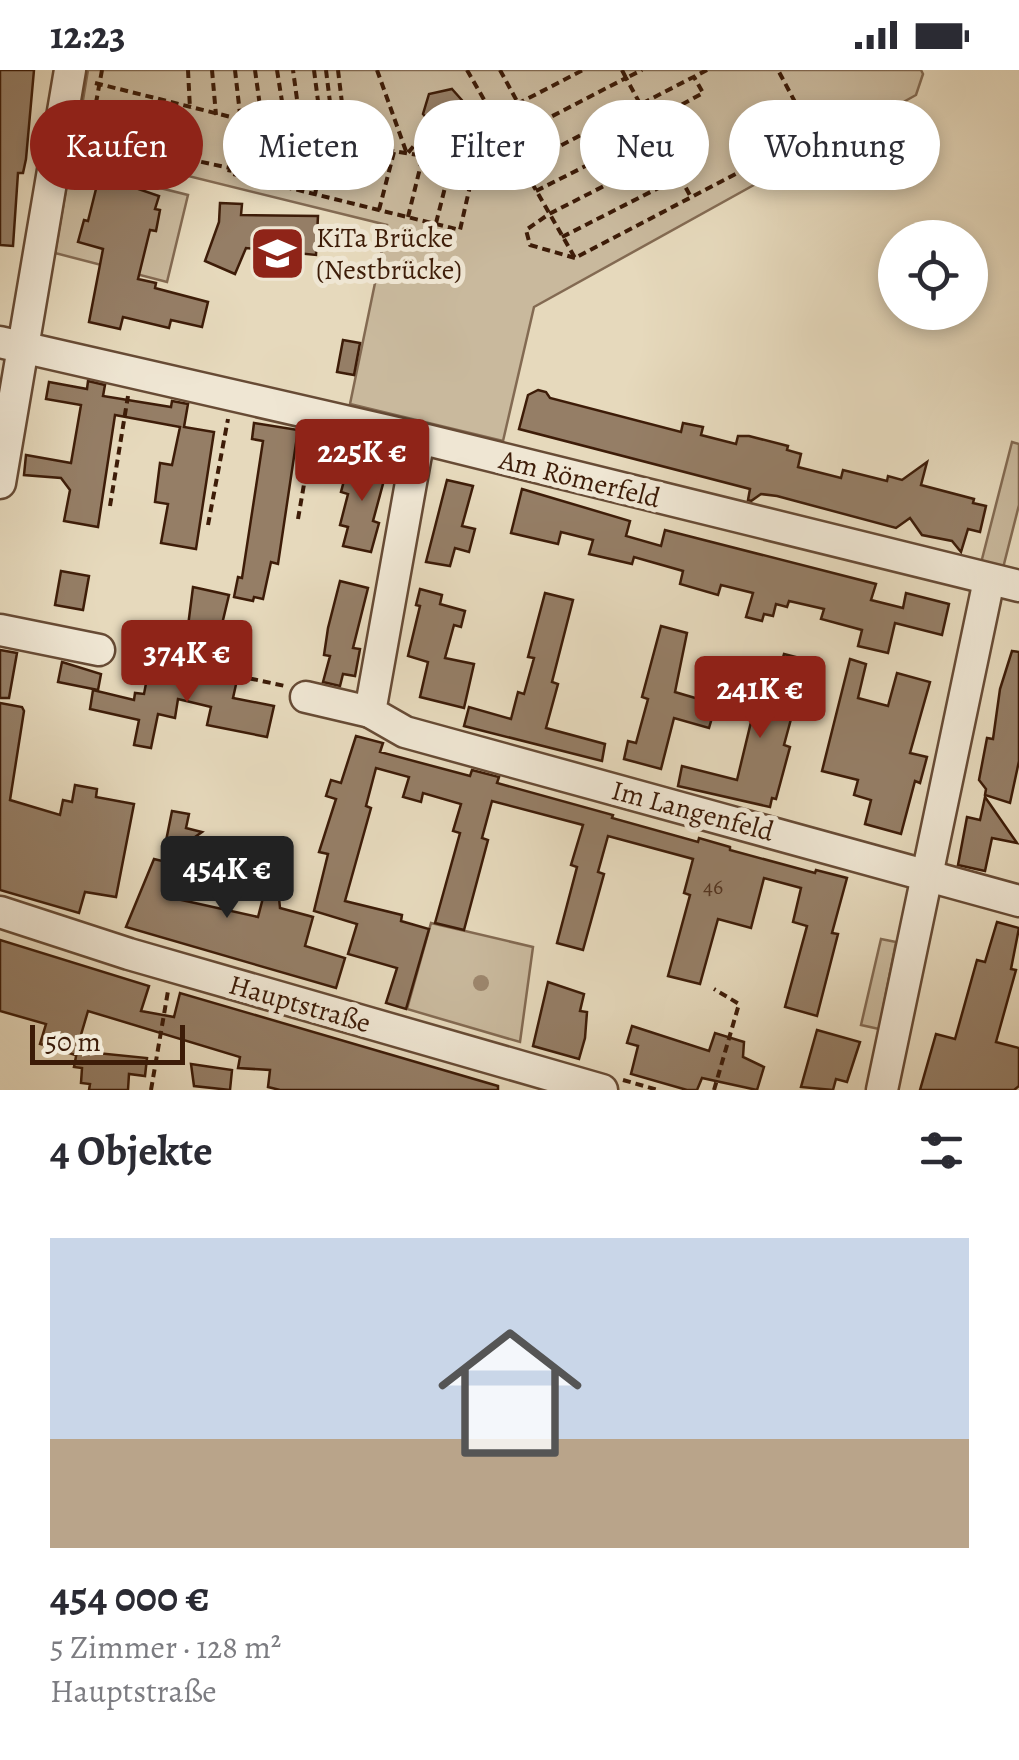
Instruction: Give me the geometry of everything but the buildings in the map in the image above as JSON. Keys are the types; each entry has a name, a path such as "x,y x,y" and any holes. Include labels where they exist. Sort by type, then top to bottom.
{"street":[{"path":"0,483 12,344 70,74"},
{"name":"Am Römerfeld","path":"12,344 419,438 1004,583"},
{"path":"370,712 419,438"},
{"path":"882,1090 925,874 1004,583"},
{"path":"0,630 99,650"},
{"name":"Im Langenfeld","path":"306,697 370,712 405,732 1019,902"},
{"name":"Hauptstraße","path":"0,912 173,967 602,1090"}],"path":[{"path":"102,70 91,130 179,150 178,156 223,169"},
{"path":"188,70 190,100"},
{"path":"212,70 216,116"},
{"path":"236,70 239,100"},
{"path":"256,70 259,100"},
{"path":"278,70 282,100"},
{"path":"293,70 297,100"},
{"path":"314,70 319,100"},
{"path":"326,70 330,100"},
{"path":"338,70 342,100"},
{"path":"377,70 407,154"},
{"path":"467,70 484,100"},
{"path":"500,70 516,100"},
{"path":"526,100 582,70"},
{"path":"622,70 638,100"},
{"path":"560,112 642,70"},
{"path":"650,100 707,70"},
{"path":"596,190 526,230 530,244 575,258 812,134 778,70"},
{"path":"70,74 158,100"},
{"path":"690,100 703,93 694,77"},
{"path":"203,112 223,118"},
{"path":"407,154 414,146"},
{"path":"394,152 414,155"},
{"path":"575,258 536,191 580,168"},
{"path":"297,190 460,230 468,190"},
{"path":"314,194 315,190"},
{"path":"379,210 384,190"},
{"path":"408,217 415,190"},
{"path":"436,224 444,190"},
{"path":"562,237 654,190"},
{"path":"687,190 692,199"},
{"path":"110,506 132,371"},
{"path":"208,525 232,394"},
{"path":"298,518 317,414"},
{"path":"99,650 109,648 304,690 306,697"},
{"path":"152,1090 173,967"},
{"path":"714,988 739,1004 714,1090"}],"shaded area":[{"path":"88,70 921,70 923,74 916,95 907,100 729,100 729,190 745,190 534,307 503,441 350,404 387,225 245,190 394,190 394,100 223,100 223,185 203,180 203,100 83,100"},
{"path":"66,190 168,190 188,195 167,282 55,253"},
{"path":"1012,442 1019,444 1019,505 1003,568 981,563"},
{"path":"431,923 533,947 520,1042 407,1009"},
{"path":"881,939 896,942 879,1029 861,1025"}],"place":[{"name":"KiTa Brücke (Nestbrücke)","path":"277,253"}]}
